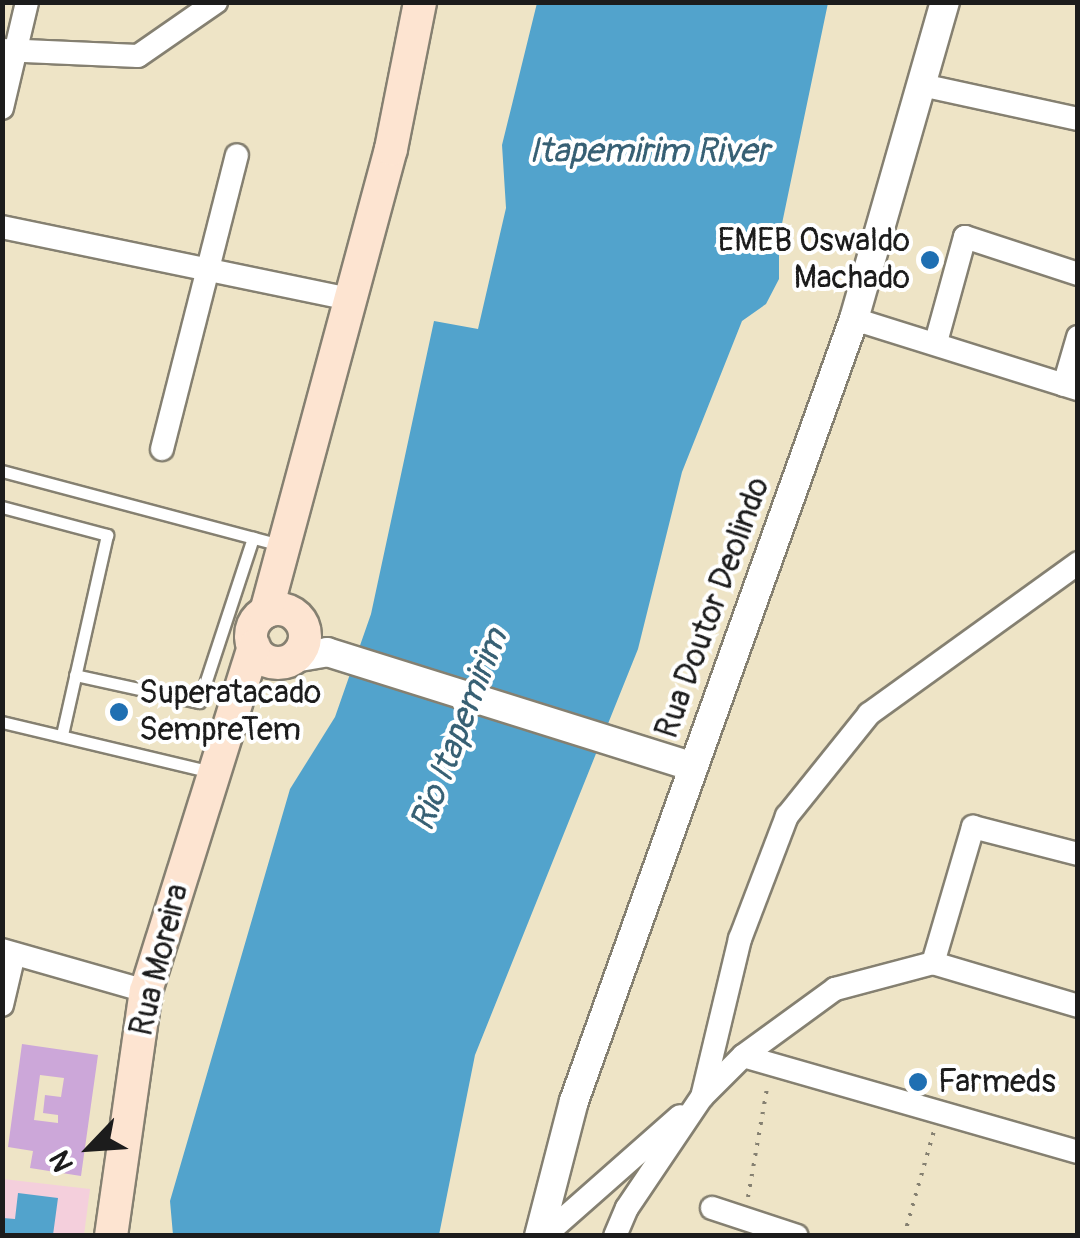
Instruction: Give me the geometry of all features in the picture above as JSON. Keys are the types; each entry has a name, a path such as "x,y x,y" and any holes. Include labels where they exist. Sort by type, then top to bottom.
{"main road":[{"path":"295,642 273,548 350,299 391,148 420,2"},
{"name":"Rua Moreira","path":"111,1236 146,992 212,772 239,692 295,642"}],"street":[{"path":"2,108 9,52 28,2"},
{"path":"9,52 138,56 216,2"},
{"name":"Rua Doutor Deolindo","path":"542,1236 574,1101 854,318 945,2"},
{"path":"922,85 1078,119"},
{"path":"162,449 237,154"},
{"path":"2,227 350,299"},
{"path":"936,342 965,237 1078,274"},
{"path":"854,318 1071,387 1078,337"},
{"path":"615,1236 626,1208 702,1097 740,939 787,816 869,714 1078,563"},
{"path":"295,642 611,738 693,767"},
{"path":"933,963 973,827 1078,854"},
{"path":"2,1005 8,952 146,992"},
{"path":"542,1236 702,1097 743,1056 835,989 933,963 1078,1006"},
{"path":"743,1056 1078,1152"},
{"path":"712,1208 798,1236"}],"lane":[{"path":"2,471 273,548 199,702 75,675"},
{"path":"2,507 107,535 62,735"},
{"path":"2,722 212,772"}],"path":[{"path":"744,1216 771,1064"},
{"path":"904,1236 940,1112"}],"shaded area":[{"path":"3,1179 90,1189 84,1235 3,1236"}],"water":[{"name":"Itapemirim River","path":"537,3 828,3 779,238 779,279 766,304 742,321 682,472 638,649 475,1055 439,1235 173,1235 170,1201 290,789 335,717 371,614 434,321 478,329 506,208 502,145"},
{"path":"18,1193 58,1198 53,1235 3,1235 3,1218 15,1219"}],"building":[{"path":"22,1044 98,1055 81,1176 30,1168 33,1151 8,1147","holes":["40,1075 64,1078 61,1097 45,1095 43,1113 58,1115 58,1123 34,1120"]}],"place":[{"name":"EMEB Oswaldo Machado","path":"930,260"},
{"name":"Superatacado SempreTem","path":"119,712"},
{"name":"Farmeds","path":"918,1082"}],"water label":[{"name":"Rio Itapemirim","path":"459,730"}]}
